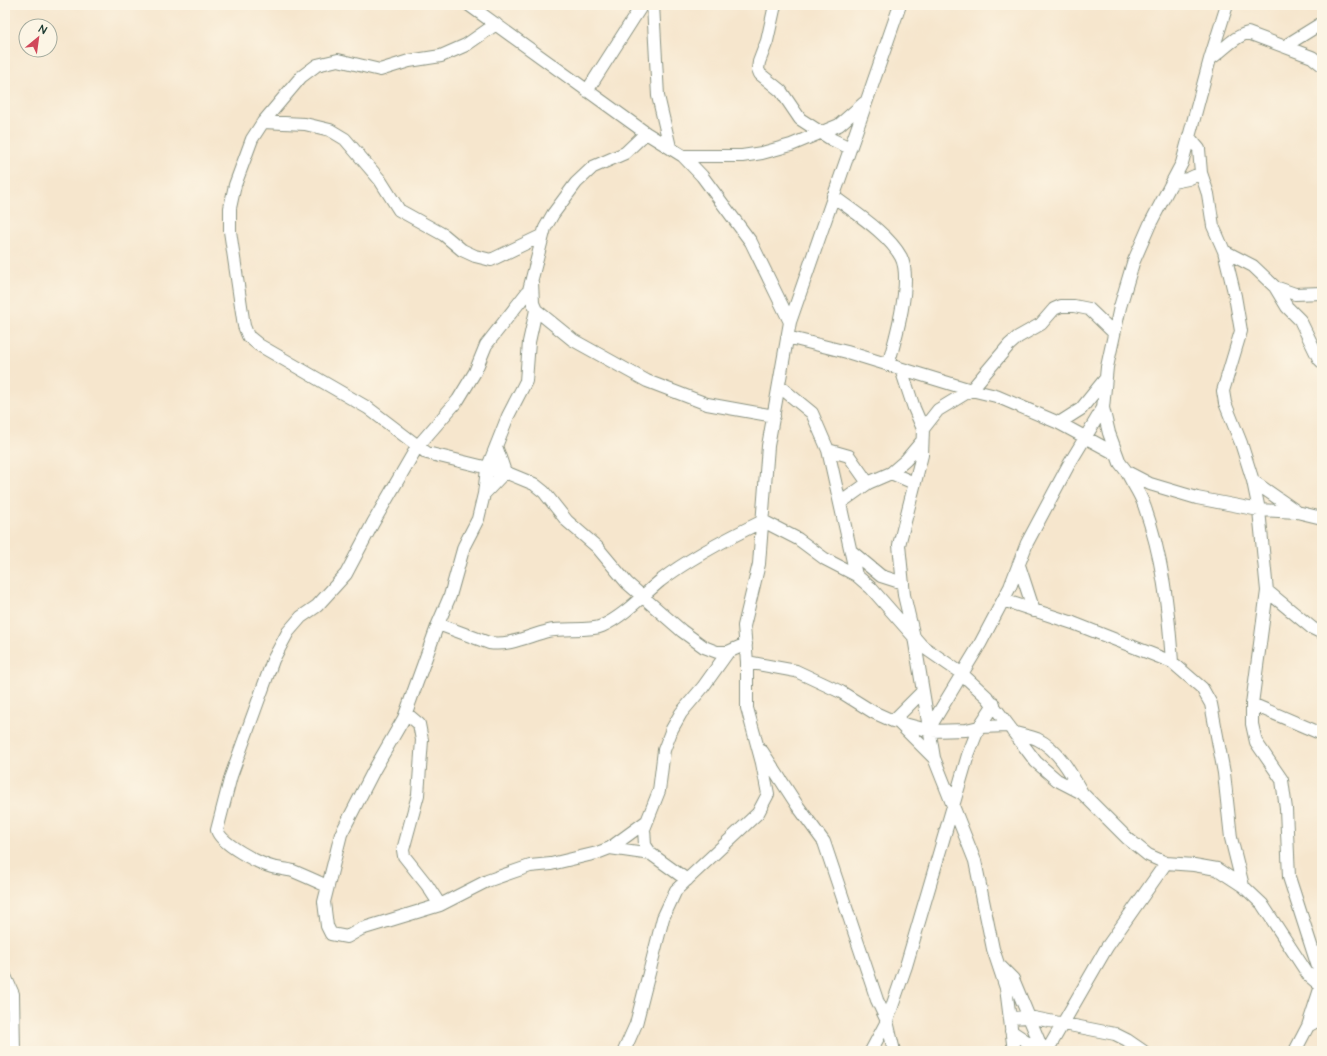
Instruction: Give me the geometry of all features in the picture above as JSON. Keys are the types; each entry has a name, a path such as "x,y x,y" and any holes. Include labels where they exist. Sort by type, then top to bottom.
{"street":[{"path":"469,5 646,133 683,156 702,176 751,242 790,322"},
{"path":"587,91 642,5"},
{"path":"653,5 658,96 670,147"},
{"path":"775,5 767,41 759,62 758,69 760,74 781,91 800,119 850,148"},
{"path":"1172,662 1168,604 1160,561 1144,503 1116,454 1103,408 1106,378 1114,333 1133,263 1150,224 1176,176 1189,137 1210,59 1227,5"},
{"path":"624,1051 636,1024 663,918 676,890 758,813 768,794 762,763 747,708 747,662 744,626 759,564 768,446 790,322 900,6"},
{"path":"1285,46 1322,23"},
{"path":"496,24 466,44 441,56 409,61 380,70 338,60 317,65 301,77 263,122 252,139 235,186 230,208 230,231 244,326 248,336 259,345 382,416 417,447 427,453 505,472 534,484 544,492 567,520 597,547 627,583 704,647 717,652 728,652 746,644"},
{"path":"1210,59 1222,52 1242,34 1248,33 1312,57 1322,64"},
{"path":"683,156 742,156 762,154 792,146 839,125 866,102"},
{"path":"1197,108 1201,173 1208,194 1213,226 1224,251 1236,296 1241,331 1223,391 1225,403 1241,443 1253,481 1259,510 1267,591 1252,704 1252,724 1256,742 1282,780 1286,809 1289,877 1316,960 1321,987 1308,1026 1295,1051"},
{"path":"263,122 305,124 330,130 344,139 380,180 399,210 444,235 462,250 475,256 491,260 543,235"},
{"path":"646,133 625,153 593,167 576,183 553,214 543,235 533,269 532,282 535,306 526,381 508,416 487,468 484,494 478,519 464,546 450,596 438,624 406,713 398,730 374,770 341,834 324,902 327,926 331,934 347,937 361,930 440,905 487,881 530,866 551,864 597,853 610,848 647,820"},
{"path":"1189,137 1199,152"},
{"path":"1176,176 1186,168 1199,152"},
{"path":"1176,176 1188,179 1201,173"},
{"path":"833,196 887,239 901,257 905,270 904,286 899,324 888,365"},
{"path":"523,245 533,269"},
{"path":"1224,251 1253,266 1275,287 1287,307 1300,320 1319,359 1322,362"},
{"path":"328,886 292,871 273,867 245,855 225,841 218,834 217,830 231,776 273,660 294,625 317,606 346,574 373,523 417,447 458,400 475,372 486,345 529,290 532,282"},
{"path":"1275,287 1295,294 1322,293"},
{"path":"1287,307 1295,294"},
{"path":"521,299 535,306 573,340 648,381 707,404 774,416"},
{"path":"923,429 938,410 971,390 1018,337 1037,327 1054,309 1061,306 1074,306 1089,309 1114,333"},
{"path":"787,337 847,352 971,390 996,396 1059,423 1116,454"},
{"path":"901,369 914,408 923,429 922,455 899,545 904,589 914,637 934,758 975,861 993,949 1006,988 1014,1051"},
{"path":"1059,423 1081,409 1106,378"},
{"path":"779,386 812,413 828,450 856,575"},
{"path":"930,729 961,673 980,644 1003,600 1027,543 1068,466 1103,408"},
{"path":"840,503 868,483 891,473 906,460 922,441"},
{"path":"496,446 505,472"},
{"path":"828,450 849,456 857,465 868,483"},
{"path":"484,494 505,472"},
{"path":"1127,472 1150,484 1197,498 1259,510 1298,512 1322,518"},
{"path":"891,473 914,483"},
{"path":"1253,481 1298,512"},
{"path":"763,521 798,539 826,559 856,575 886,605 922,646 961,673 994,704 1036,762 1057,780 1082,793"},
{"path":"438,624 489,644 498,645 515,642 548,631 601,627 613,620 661,580 730,537 763,521"},
{"path":"851,551 881,576 904,589"},
{"path":"1019,565 1034,611"},
{"path":"886,605 904,589"},
{"path":"1267,591 1312,628 1322,634"},
{"path":"1003,600 1074,623 1172,662 1202,688 1211,704 1224,773 1232,838 1243,886"},
{"path":"687,880 651,854 645,845 644,829 659,792 664,750 672,729 681,713 703,687 728,652"},
{"path":"747,662 796,671 815,678 873,712 896,722 930,729 966,730 979,727 1011,729 1036,739 1052,749 1072,775 1082,793 1127,838 1148,855 1166,864 1194,865 1217,869 1243,886 1262,904 1310,976 1321,987"},
{"path":"896,722 922,692"},
{"path":"871,1051 887,1021 906,966 953,804 979,727 994,704"},
{"path":"1252,704 1322,734"},
{"path":"406,713 420,724 422,740 418,796 403,850 404,856 427,885 440,905"},
{"path":"896,722 934,758"},
{"path":"756,742 797,805 824,842 875,993 887,1021 894,1051"},
{"path":"610,848 651,854"},
{"path":"1048,1051 1107,946 1166,864"},
{"path":"998,965 1013,980 1042,1051"},
{"path":"5,976 12,994 14,1051"},
{"path":"1010,1018 1029,1017 1062,1025 1115,1034 1143,1051"},
{"path":"1308,1026 1322,1018"},
{"path":"1011,1031 1042,1051"}]}
